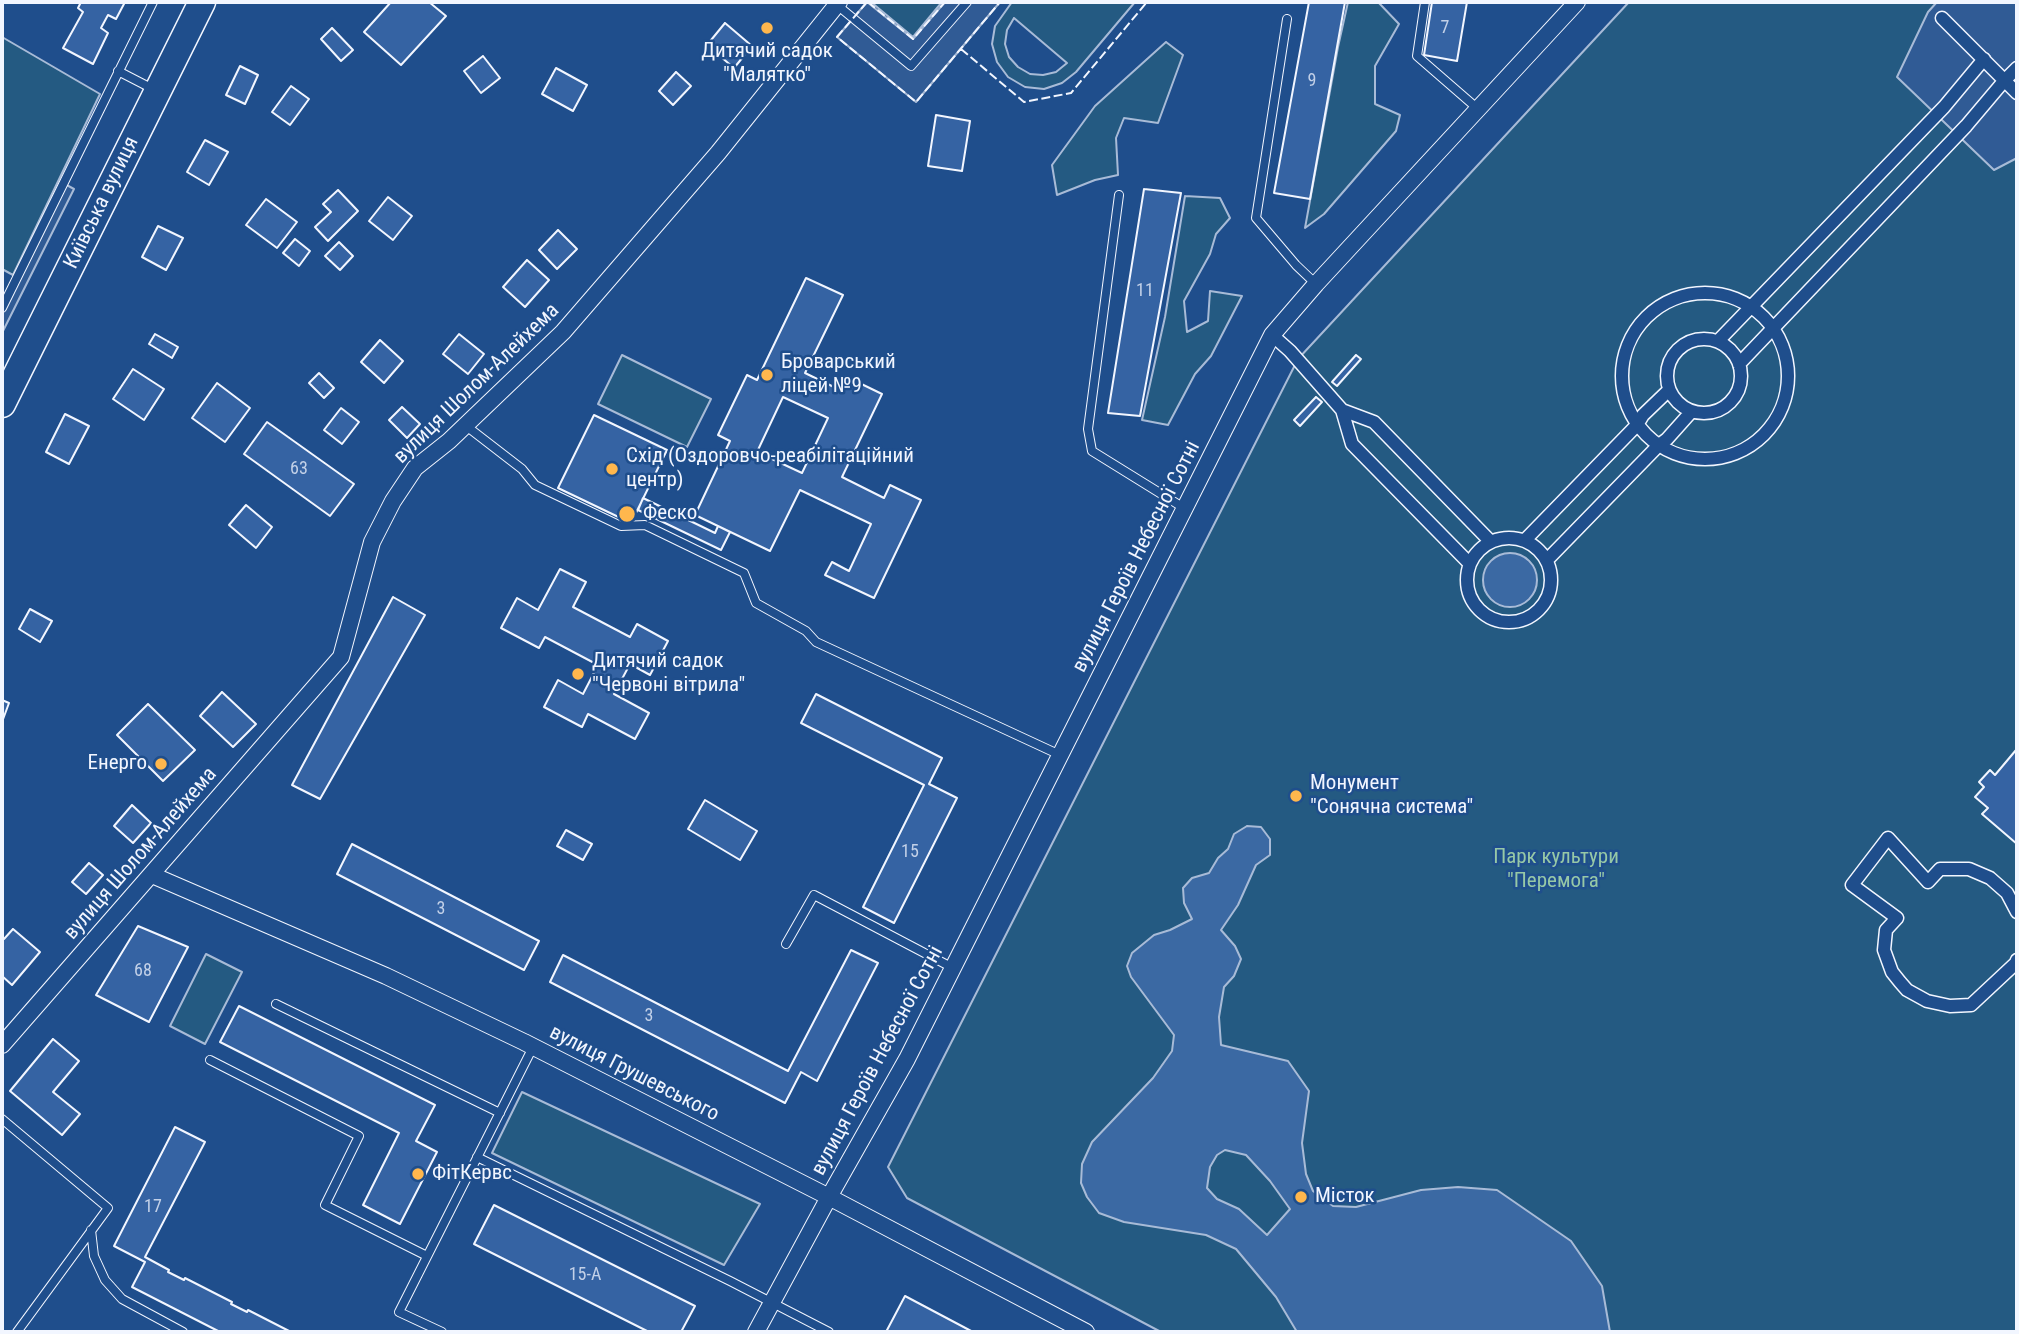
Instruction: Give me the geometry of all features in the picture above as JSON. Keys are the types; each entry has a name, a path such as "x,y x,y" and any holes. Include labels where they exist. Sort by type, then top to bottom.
{"main road":[{"name":"Київська вулиця","path":"2,404 202,2"}],"street":[{"name":"вулиця Героїв Небесної Сотні","path":"756,1332 907,1059 1272,335 1577,2"},
{"name":"вулиця Шолом-Алейхема","path":"2,1045 341,657 372,542 393,501 415,468 449,441 563,332 718,153 838,3"},
{"path":"1942,18 2017,93"},
{"path":"1718,341 1944,107 1984,59"},
{"path":"1739,363 1966,127 2017,68"},
{"path":"1690,294 1718,294 1750,307 1772,328 1785,355 1787,384 1780,411 1763,435 1739,452 1711,459 1682,456 1659,445 1637,425 1624,397 1622,369 1628,343 1643,320 1664,303 1690,294"},
{"path":"1272,335 1290,351 1342,410 1352,444 1470,564"},
{"path":"1709,338 1718,341 1730,349 1739,363 1740,385 1732,400 1713,412 1692,411 1677,401 1669,390 1668,364 1679,348 1696,339 1709,338"},
{"path":"1525,540 1669,390"},
{"path":"1342,410 1374,422 1490,542"},
{"path":"1547,560 1692,411"},
{"path":"1503,537 1525,540 1535,546 1547,560 1552,576 1548,598 1535,614 1515,622 1494,619 1477,607 1468,589 1467,575 1479,550 1490,542 1503,537"},
{"path":"2017,912 2007,893 1990,878 1969,869 1940,869 1928,882 1888,838 1852,885 1897,918 1886,930 1884,950 1892,972 1900,982 1927,1001 1950,1006 1971,1005 2017,960"},
{"name":"вулиця Грушевського","path":"152,875 386,976 533,1047 829,1197 1086,1332"}],"lane":[{"path":"2,308 153,2"},
{"path":"838,3 911,66 967,2"},
{"path":"1425,2 1417,56 1478,109"},
{"path":"1287,19 1256,218 1316,284"},
{"path":"118,71 157,91"},
{"path":"1119,195 1088,429 1093,451 1184,508"},
{"path":"465,425 522,469 535,485 621,526 645,525 744,573 756,603 806,631 816,642 1060,755"},
{"path":"786,944 814,895 953,968"},
{"path":"276,1004 500,1113"},
{"path":"442,1332 399,1312 533,1047"},
{"path":"210,1060 359,1136 325,1205 427,1256"},
{"path":"2,1119 108,1208 17,1332"},
{"path":"477,1157 829,1332"},
{"path":"91,1230 94,1256 105,1280 122,1299 183,1332"}],"green space":[{"path":"871,2 942,2 913,37"},
{"path":"1012,2 1135,2 1076,72 1062,83 1044,89 1025,87 1008,77 997,62 992,44 995,26","holes":["1014,18 1067,63 1056,72 1043,75 1030,74 1018,67 1009,57 1005,44 1007,30"]},
{"path":"1348,2 1378,2 1399,24 1375,66 1375,104 1400,115 1396,131 1324,214 1305,228 1338,47"},
{"name":"Парк культури \"Перемога\"","path":"1629,2 2017,2 2017,1332 1161,1332 907,1198 888,1167 1298,359"},
{"path":"2,37 100,94 13,275 2,269"},
{"path":"1166,42 1183,55 1158,123 1124,118 1116,138 1118,175 1095,180 1057,195 1052,165 1095,106"},
{"path":"1185,196 1220,198 1230,218 1216,234 1210,254 1184,301 1187,332 1208,321 1210,291 1242,296 1211,356 1195,374 1168,425 1142,420 1165,317"},
{"path":"622,355 711,399 687,447 598,404"},
{"path":"206,954 242,972 205,1044 170,1026"},
{"path":"522,1092 760,1204 724,1265 492,1153"}],"shaded area":[{"path":"867,2 913,39 945,2 1000,2 916,102 837,37"},
{"path":"1937,2 2017,2 2017,158 1994,170 1897,77 1928,12"},
{"path":"63,183 74,189 2,333 2,308"},
{"path":"1515,553 1525,557 1533,565 1537,580 1533,595 1525,603 1505,607 1495,603 1487,595 1483,575 1487,565 1495,557"},
{"path":"1247,826 1261,827 1270,839 1270,855 1256,865 1238,905 1221,930 1235,946 1241,959 1234,976 1224,987 1219,1017 1221,1045 1288,1061 1309,1091 1302,1143 1306,1174 1313,1191 1333,1206 1356,1207 1421,1190 1458,1187 1497,1190 1571,1241 1602,1286 1610,1332 1297,1332 1276,1297 1236,1249 1206,1235 1124,1222 1099,1213 1081,1183 1082,1164 1092,1142 1153,1078 1172,1051 1174,1035 1131,977 1127,966 1132,953 1154,935 1192,919 1184,903 1183,888 1192,878 1209,873 1218,858 1228,849 1234,834","holes":["1225,1150 1246,1155 1270,1181 1290,1209 1267,1235 1239,1209 1217,1199 1207,1188 1210,1167 1217,1155"]}],"building":[{"path":"81,2 125,2 116,19 108,15 101,28 108,33 93,64 63,48 83,12 78,8"},
{"path":"391,2 429,2 446,16 401,65 364,32"},
{"path":"1309,2 1345,2 1310,199 1274,193"},
{"path":"1432,2 1467,2 1457,61 1424,55"},
{"path":"725,23 752,46 734,68 707,45"},
{"path":"332,28 353,50 341,61 321,39"},
{"path":"483,56 500,78 481,93 464,71"},
{"path":"240,66 258,75 245,104 226,95"},
{"path":"556,68 587,85 573,111 542,94"},
{"path":"676,72 691,86 673,105 659,91"},
{"path":"291,86 309,99 290,125 272,112"},
{"path":"936,115 970,121 962,171 928,166"},
{"path":"205,140 228,152 209,185 187,172"},
{"path":"1144,189 1181,193 1140,416 1108,413"},
{"path":"338,190 358,211 328,241 315,227 331,212 323,204"},
{"path":"388,197 412,216 393,240 369,221"},
{"path":"266,199 297,222 277,248 246,225"},
{"path":"158,226 183,238 166,270 142,257"},
{"path":"558,230 577,249 557,269 539,250"},
{"path":"295,239 310,251 299,266 283,253"},
{"path":"339,242 353,256 340,270 325,256"},
{"path":"527,260 549,280 525,307 503,287"},
{"path":"806,278 843,295 805,373 840,390 847,377 882,394 842,477 884,498 890,485 921,500 874,598 825,575 832,562 849,571 871,524 800,490 770,551 695,515 730,441 718,435 747,375 757,380","holes":["783,397 828,418 802,473 757,452"]},
{"path":"155,334 178,347 172,358 149,344"},
{"path":"459,334 484,354 468,374 443,354"},
{"path":"380,340 403,361 384,383 361,362"},
{"path":"1356,355 1361,359 1337,386 1332,382"},
{"path":"133,369 164,389 144,420 113,399"},
{"path":"319,373 334,388 324,398 309,383"},
{"path":"217,383 250,408 225,442 192,418"},
{"path":"1316,397 1322,402 1300,426 1294,420"},
{"path":"402,407 420,424 407,438 389,420"},
{"path":"341,408 359,422 342,444 324,430"},
{"path":"65,414 89,426 69,464 46,452"},
{"name":"Схід (Оздоровчо-реабілітаційний центр)","path":"594,415 667,450 631,523 558,488"},
{"path":"267,422 354,484 330,516 244,454"},
{"path":"643,498 715,533 718,526 730,532 721,550 638,510"},
{"path":"246,505 272,527 256,548 229,525"},
{"path":"560,569 586,582 573,607 630,637 637,624 668,641 650,675 630,664 614,694 649,713 635,739 588,714 582,727 544,707 558,680 583,694 598,665 545,637 539,648 501,628 517,598 538,610"},
{"path":"393,597 425,615 320,799 292,785"},
{"path":"30,609 52,621 40,642 19,629"},
{"path":"222,692 256,724 233,747 200,716"},
{"path":"816,694 942,758 929,784 957,798 894,923 863,907 924,785 801,723"},
{"path":"2,700 9,703 2,722"},
{"path":"148,704 195,750 163,781 117,735"},
{"path":"2016,750 2017,844 1982,814 1988,808 1975,797 1984,787 1979,782 1990,770 1995,775"},
{"path":"705,800 757,831 740,860 688,829"},
{"path":"132,805 151,823 133,843 114,826"},
{"path":"566,830 592,844 583,860 557,846"},
{"path":"352,844 539,941 524,970 337,874"},
{"path":"89,863 103,875 86,894 72,882"},
{"path":"138,926 188,947 149,1022 96,995"},
{"path":"13,929 40,952 12,985 2,976 2,936 4,939"},
{"path":"851,950 878,963 817,1081 801,1072 785,1103 550,982 563,955 788,1071"},
{"path":"239,1006 435,1105 416,1141 437,1152 400,1224 363,1205 399,1133 220,1042"},
{"path":"53,1039 79,1061 53,1092 80,1114 62,1135 10,1091"},
{"path":"175,1127 205,1142 145,1257 169,1270 168,1272 291,1332 220,1332 132,1287 145,1262 114,1246"},
{"path":"494,1205 695,1306 681,1332 649,1332 474,1244"},
{"path":"905,1296 973,1332 886,1332"}],"fence":[{"path":"867,2 837,37 916,102 1000,2"},
{"path":"868,2 913,39 945,2"},
{"path":"961,49 1024,102 1071,93 1147,2"}],"place":[{"name":"Дитячий садок \"Малятко\"","path":"767,28"},
{"name":"Броварський ліцей №9","path":"767,375"},
{"name":"Схід (Оздоровчо-реабілітаційний центр)","path":"612,469"},
{"name":"Феско","path":"627,514"},
{"name":"Дитячий садок \"Червоні вітрила\"","path":"578,674"},
{"name":"Енерго","path":"161,764"},
{"name":"Монумент \"Сонячна система\"","path":"1296,796"},
{"name":"ФітКервс","path":"418,1174"},
{"name":"Місток","path":"1301,1197"}]}
